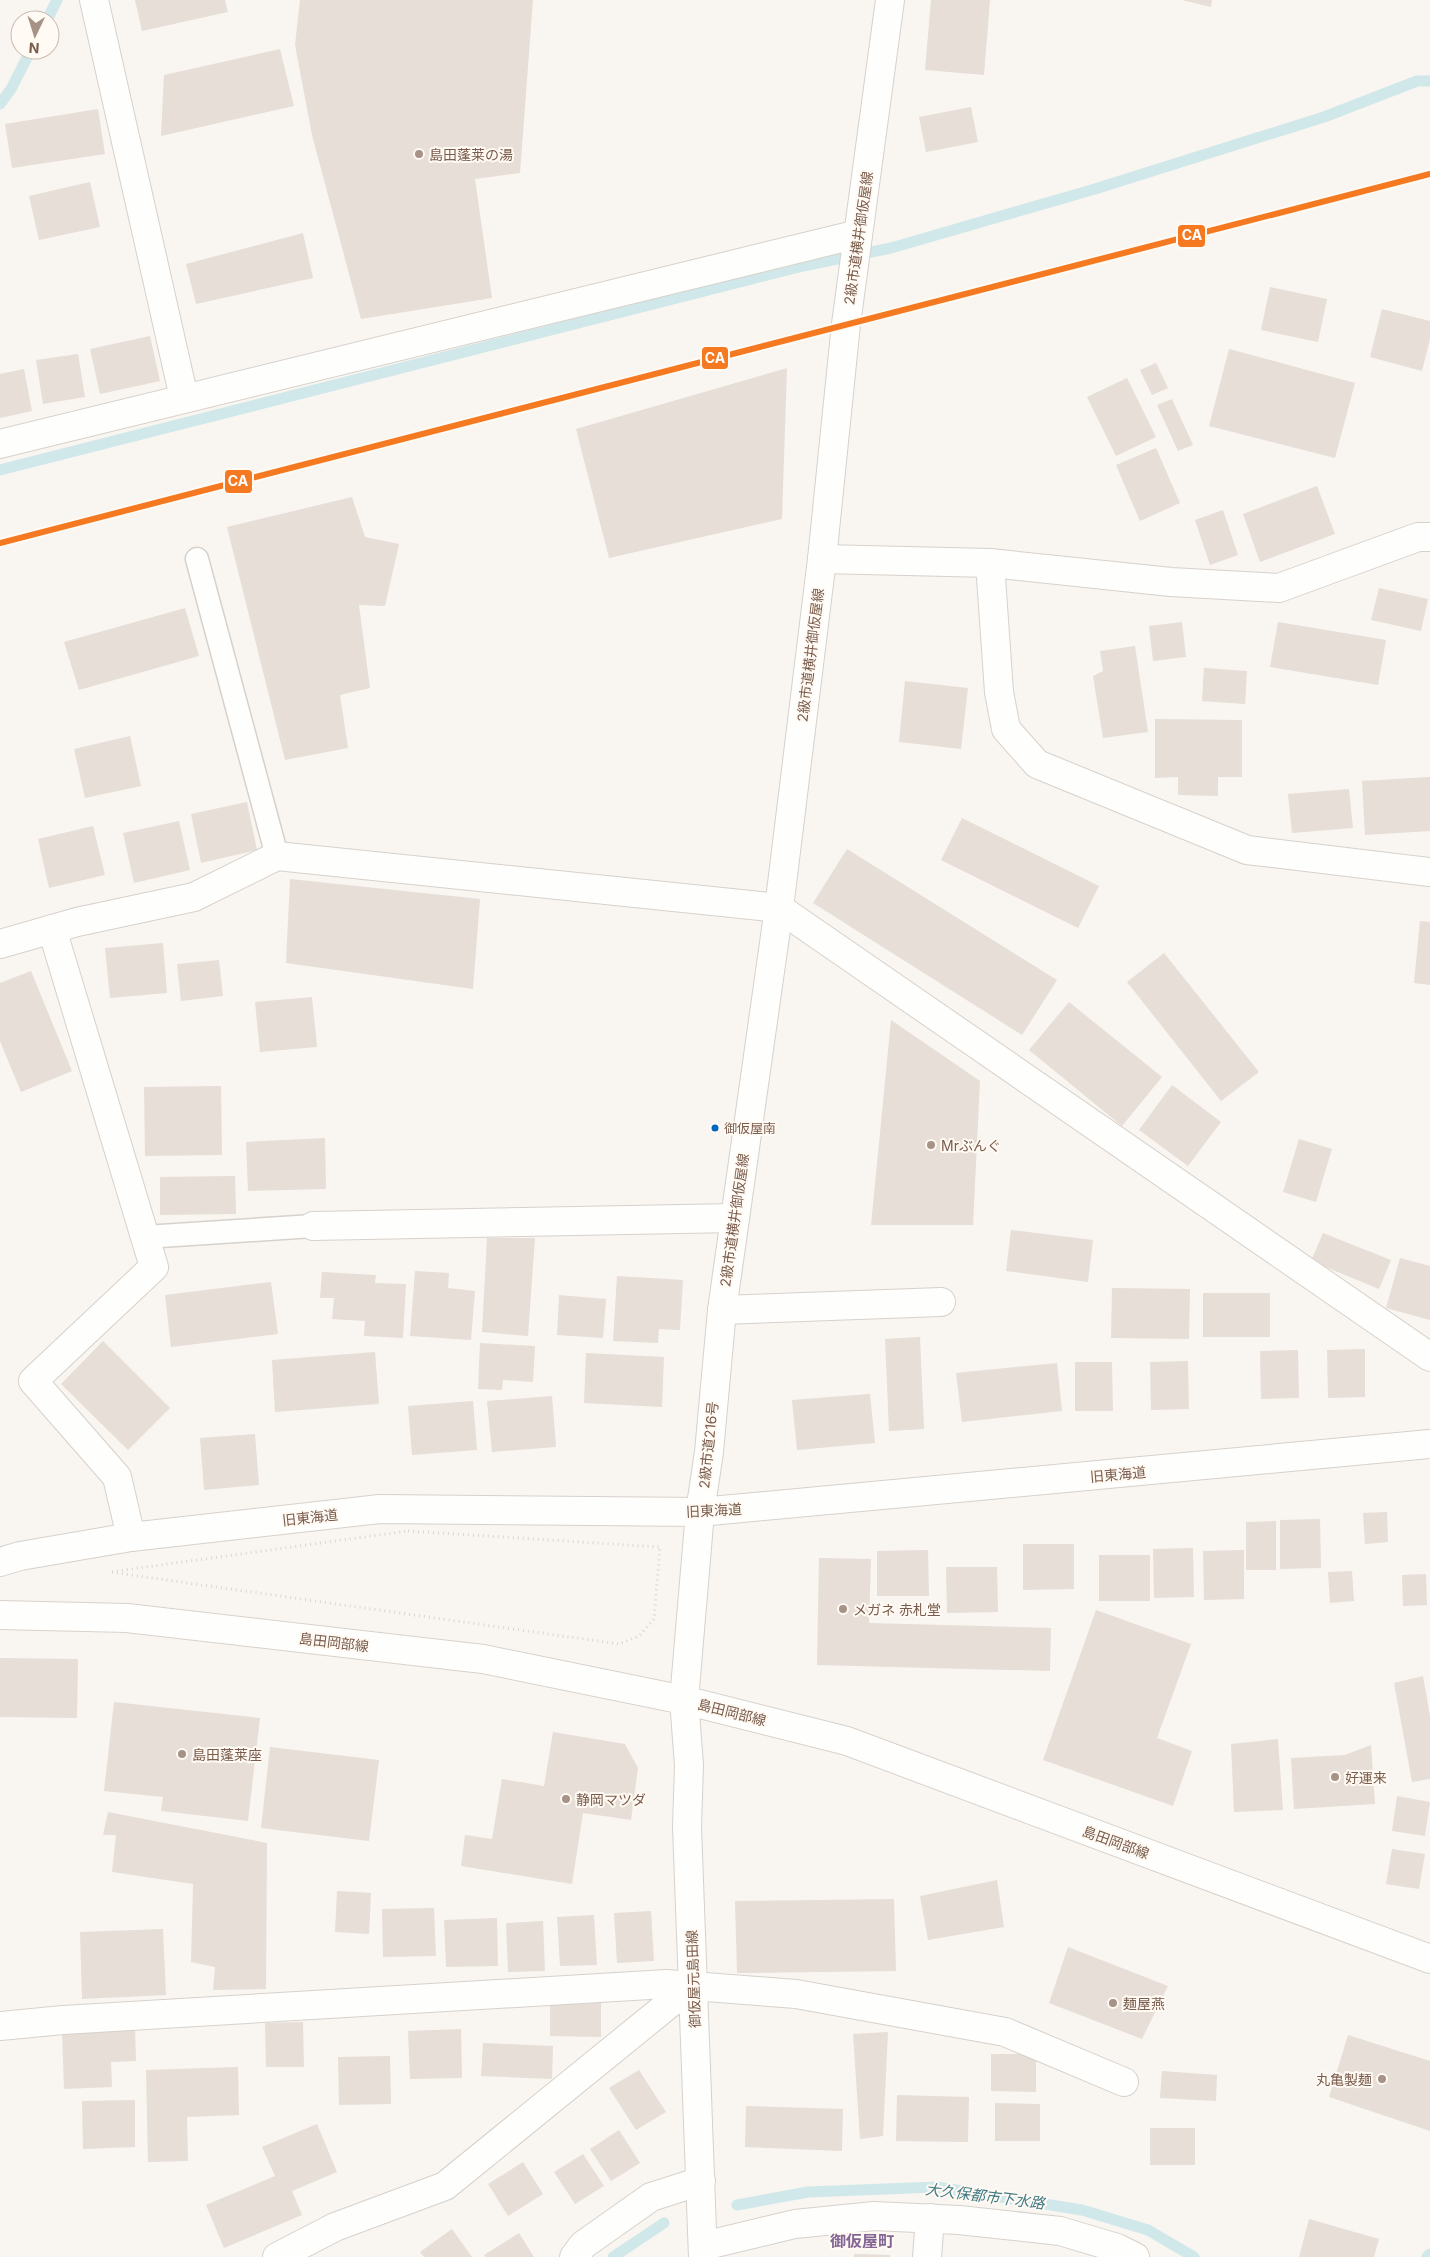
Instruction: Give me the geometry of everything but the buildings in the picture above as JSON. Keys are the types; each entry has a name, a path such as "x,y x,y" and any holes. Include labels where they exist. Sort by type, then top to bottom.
{"street":[{"path":"94,0 184,398"},
{"name":"2級市道横井御仮屋線","path":"722,1310 779,908 822,559 846,324 890,0"},
{"path":"0,444 858,234"},
{"path":"822,559 990,563 1172,582 1278,588 1418,537 1430,537"},
{"path":"990,563 999,692 1006,730 1037,764 1247,850 1430,872"},
{"path":"0,944 77,922 194,897 277,856 779,908 1430,1357"},
{"path":"52,929 154,1267 33,1381 117,1477 130,1537"},
{"path":"313,1226 735,1218"},
{"path":"722,1310 941,1302"},
{"name":"2級市道216号","path":"684,1700 700,1512 709,1452 722,1310"},
{"name":"旧東海道","path":"0,1562 20,1556 130,1537 380,1509 700,1512 1430,1444"},
{"name":"島田岡部線","path":"0,1615 128,1618 482,1659 684,1700 847,1741 1430,1959"},
{"name":"御仮屋元島田線","path":"684,1700 689,1765 687,1827 703,2252"},
{"path":"0,2026 63,2020 666,1984 796,1994 1005,2032 1124,2082"},
{"path":"277,2257 335,2227 445,2186 669,2004 694,1987"},
{"path":"574,2257 583,2246 651,2197 701,2181"},
{"path":"703,2252 795,2224 874,2216 930,2218 1060,2231 1118,2248 1135,2257"},
{"path":"927,2257 930,2218"}],"lane":[{"path":"197,559 277,856"},
{"path":"145,1237 313,1226"}],"path":[{"path":"408,1531 660,1547 654,1619 639,1636 619,1644 110,1572 408,1531"}],"waterway":[{"path":"52,10 57,0"},
{"path":"0,104 11,89 26,60"},
{"path":"0,470 803,266 891,248 1095,189 1324,117 1417,81 1430,81"},
{"name":"大久保都市下水路","path":"737,2205 808,2192 937,2187 1082,2210 1148,2230 1194,2257"},
{"name":"大久保都市下水路","path":"613,2257 664,2223"},
{"name":"大久保都市下水路","path":"1427,2257 1430,2254"}],"transit line":[{"name":"CA","path":"0,543 1430,174"}],"place":[{"name":"島田蓬莱の湯","path":"419,154"},
{"name":"御仮屋南","path":"715,1128"},
{"name":"Mrぶんぐ","path":"931,1145"},
{"name":"メガネ 赤札堂","path":"843,1609"},
{"name":"島田蓬莱座","path":"182,1754"},
{"name":"好運来","path":"1335,1777"},
{"name":"静岡マツダ","path":"566,1799"},
{"name":"麺屋燕","path":"1113,2003"},
{"name":"丸亀製麺","path":"1382,2079"}],"district":[{"name":"御仮屋町","path":"862,2241"}]}
